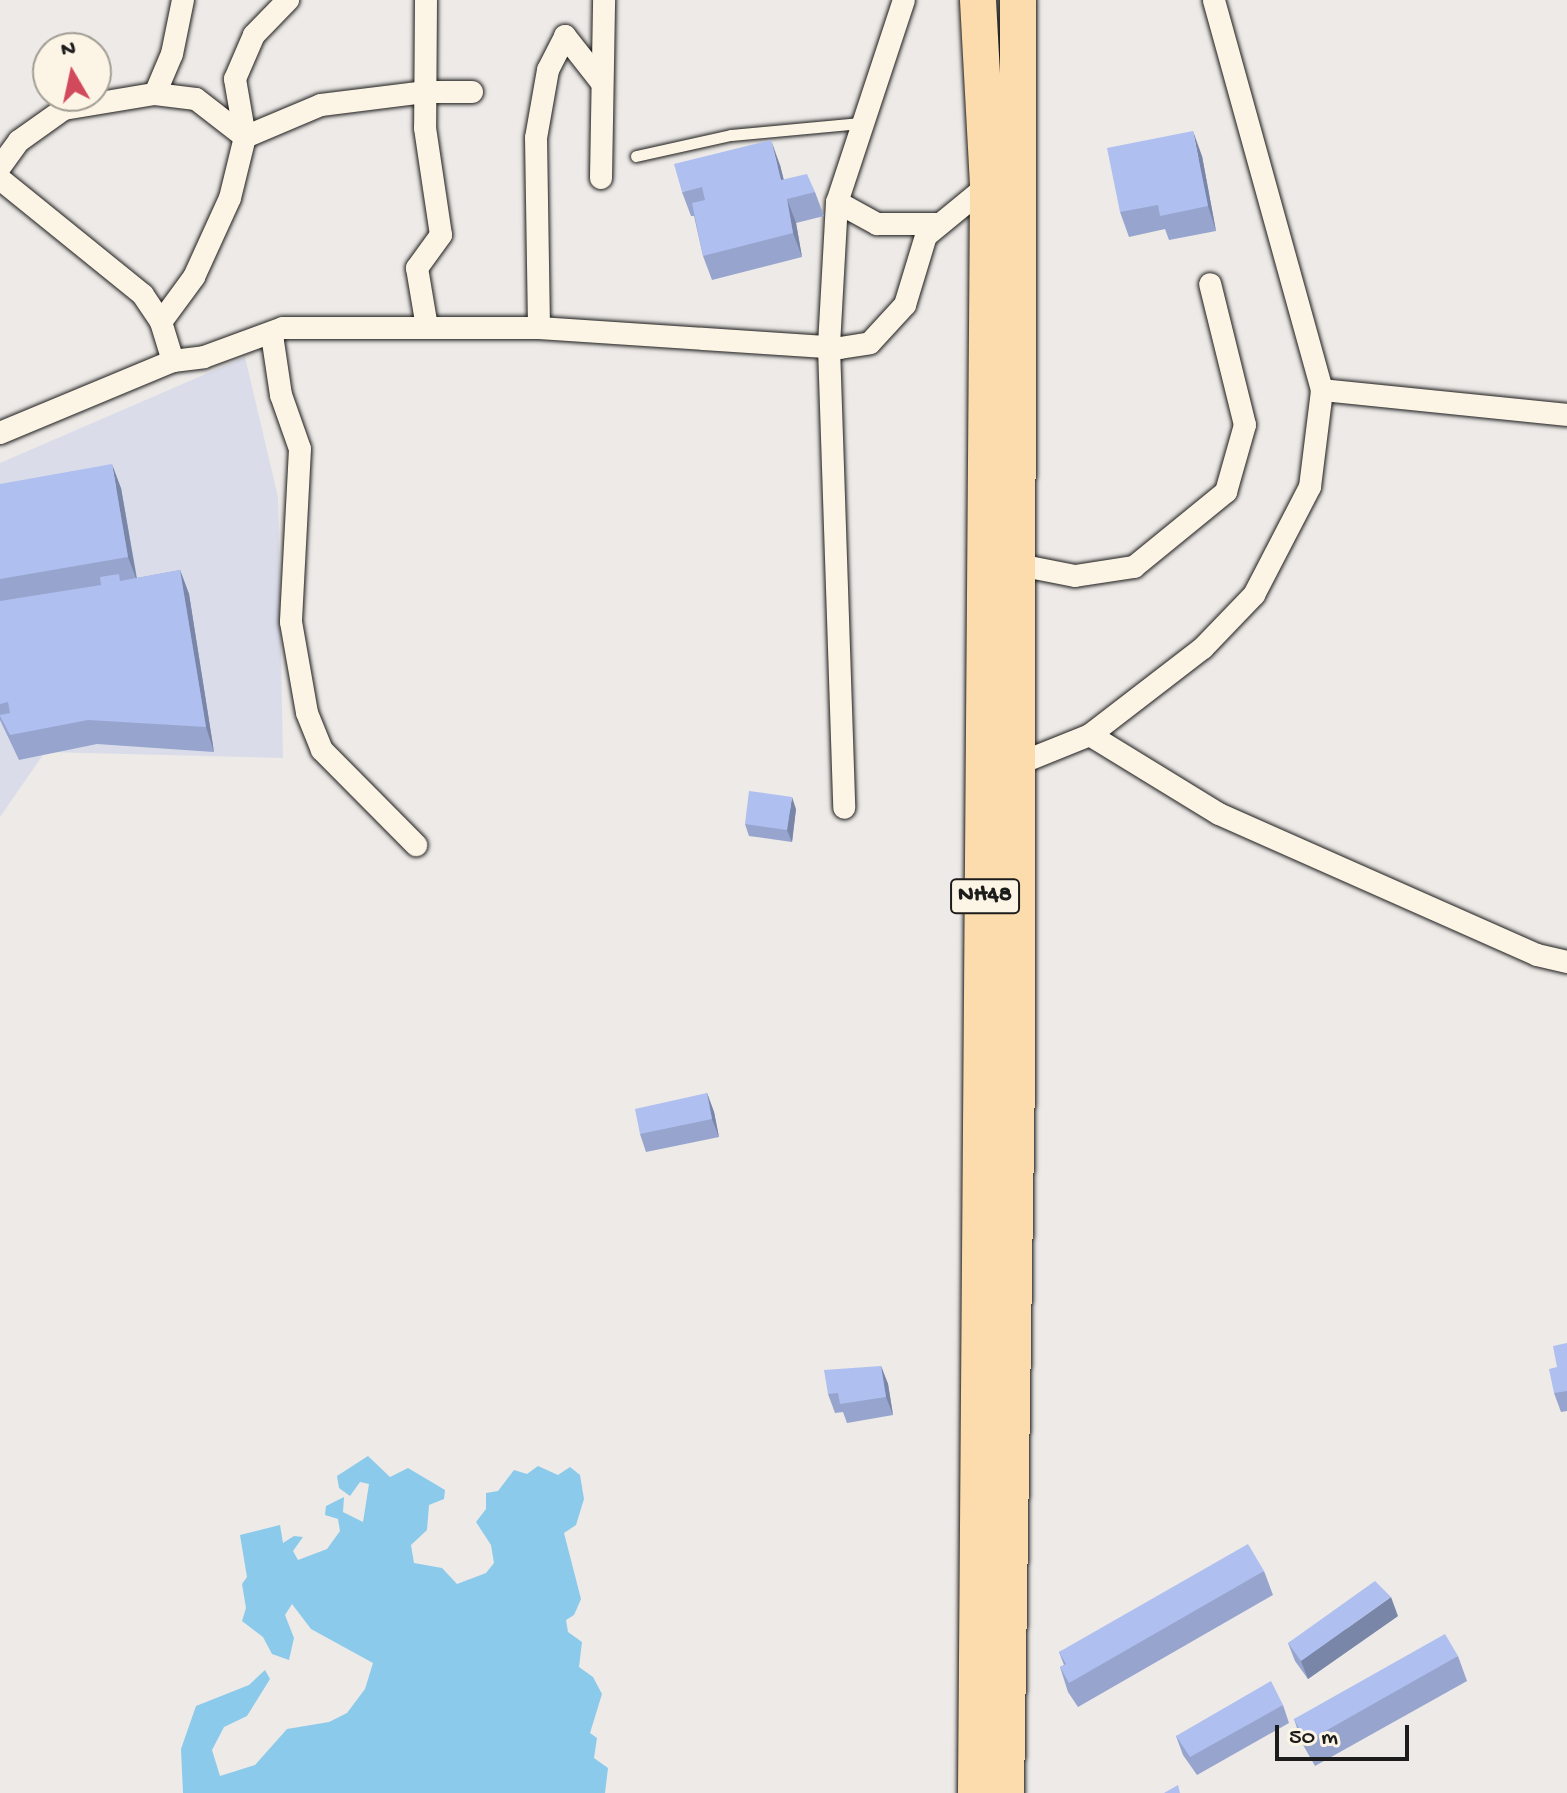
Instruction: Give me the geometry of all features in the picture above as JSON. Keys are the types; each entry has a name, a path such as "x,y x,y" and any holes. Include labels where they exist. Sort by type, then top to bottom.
{"highway":[{"name":"NH48","path":"976,1793 988,185 978,0"},
{"name":"NH48","path":"1006,1793 1018,764 1018,0"}],"street":[{"path":"155,94 172,54 183,0"},
{"path":"161,322 194,277 230,198 245,137 235,79 254,35 288,0"},
{"path":"426,0 425,128 441,235 417,268 427,327"},
{"path":"601,178 604,0"},
{"path":"844,808 829,347 837,202 860,123 904,0"},
{"path":"1018,764 1090,735 1203,648 1254,595 1310,487 1322,390 1214,0"},
{"path":"539,328 536,138 548,70 565,36 602,83"},
{"path":"245,137 321,105 426,92 472,92"},
{"path":"0,167 19,141 64,109 155,94 196,99 245,137"},
{"path":"0,179 143,295 161,322 173,361"},
{"path":"0,433 173,361 272,335 283,328 539,328 829,347 870,343 888,328 905,305 926,236 988,185"},
{"path":"837,202 877,224 940,224"},
{"path":"1019,565 1075,576 1134,567 1226,492 1245,425 1210,284"},
{"path":"272,335 281,395 300,449 291,622 307,713 322,750 416,845"},
{"path":"1322,390 1567,415"},
{"path":"1090,735 1219,814 1537,955 1567,962"}],"lane":[{"path":"636,156 731,135 860,123"}],"shaded area":[{"path":"245,357 278,497 283,758 45,752 0,817 0,463"}],"water":[{"path":"368,1456 390,1477 408,1468 445,1490 444,1499 429,1505 427,1530 411,1545 414,1563 442,1568 457,1584 486,1573 494,1563 491,1545 476,1522 486,1509 486,1493 498,1491 514,1470 527,1474 538,1466 558,1475 570,1467 580,1475 584,1499 576,1525 564,1533 581,1599 574,1615 566,1620 568,1632 582,1642 579,1667 593,1677 602,1694 590,1733 597,1738 594,1758 608,1768 605,1793 183,1793 181,1749 196,1706 249,1685 265,1670 270,1679 247,1716 224,1727 212,1750 220,1776 255,1765 287,1729 329,1722 347,1713 365,1689 373,1663 311,1629 292,1604 285,1615 294,1638 289,1660 272,1654 263,1637 242,1621 246,1608 242,1584 247,1577 240,1535 280,1525 283,1543 294,1536 303,1537 293,1551 298,1560 327,1549 340,1531 338,1519 325,1515 326,1506 344,1497 343,1512 363,1522 369,1484 360,1482 350,1496 339,1488 337,1476"}],"building":[{"path":"1193,131 1208,206 1160,216 1158,205 1120,212 1107,148"},
{"path":"771,140 781,180 807,174 815,192 787,199 793,233 703,256 692,203 705,200 702,187 682,192 674,164"},
{"path":"112,464 128,557 0,579 0,484"},
{"path":"180,570 206,727 88,720 10,735 0,716 10,713 8,702 0,704 0,601 101,585 100,577 119,574 120,581"},
{"path":"749,791 792,797 787,830 745,824"},
{"path":"707,1093 712,1119 640,1134 635,1109"},
{"path":"1567,1343 1567,1391 1554,1393 1549,1369 1557,1367 1553,1346"},
{"path":"881,1366 886,1397 840,1404 838,1393 828,1394 824,1370"},
{"path":"1248,1544 1264,1571 1069,1683 1060,1667 1066,1664 1059,1652"},
{"path":"1375,1581 1391,1597 1301,1661 1288,1643"},
{"path":"1445,1634 1458,1656 1306,1742 1294,1719"},
{"path":"1271,1681 1283,1705 1190,1757 1176,1736"},
{"path":"1178,1785 1180,1793 1164,1793"}]}
